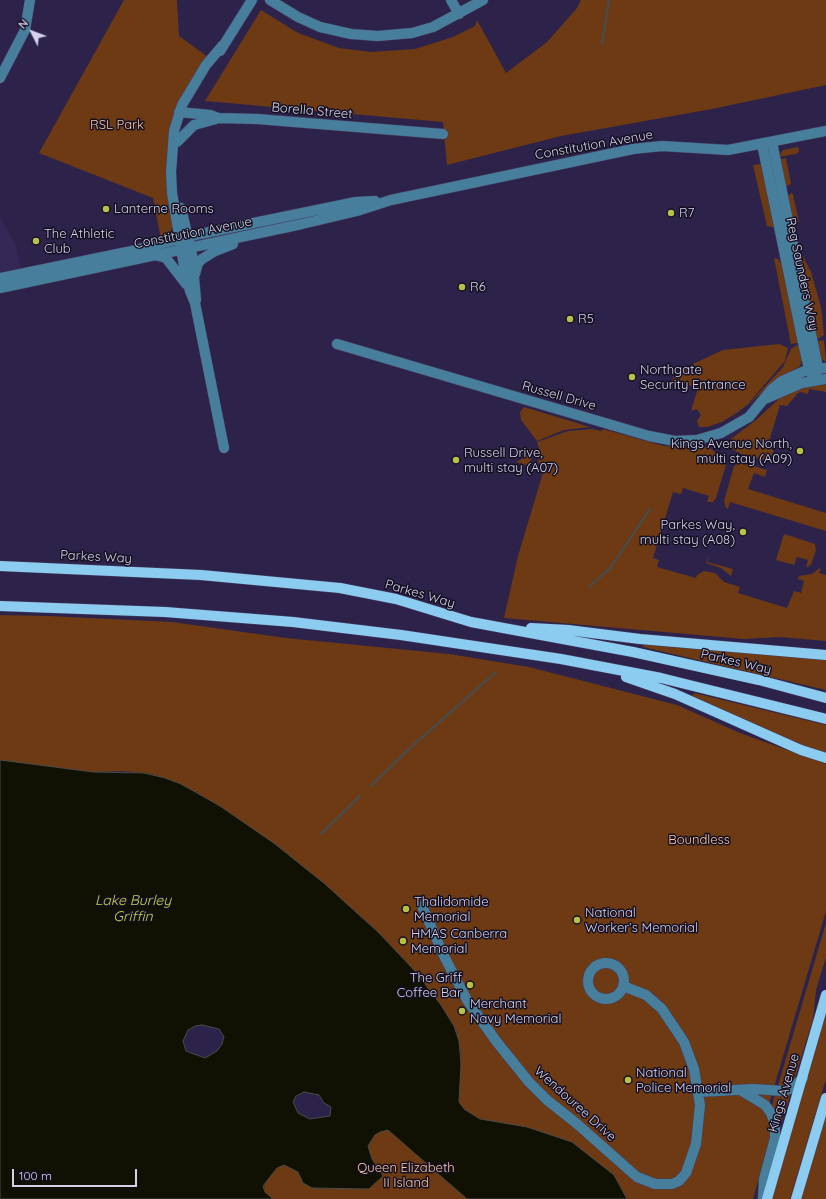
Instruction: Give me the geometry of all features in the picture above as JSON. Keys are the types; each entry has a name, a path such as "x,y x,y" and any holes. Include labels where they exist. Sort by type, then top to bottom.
{"main road":[{"name":"Parkes Way","path":"0,566 201,575 340,588 383,596 472,622 633,652 760,680 826,698"},
{"path":"0,606 165,612 293,622 469,644 578,662 692,685 826,719"},
{"path":"497,627 568,630 640,639 826,655"},
{"path":"807,653 826,649"},
{"path":"578,662 670,692 810,753 826,758"},
{"path":"810,753 826,755"},
{"name":"Kings Avenue","path":"767,1199 826,995"},
{"path":"796,1199 826,1098"}],"street":[{"path":"0,78 25,30 30,0"},
{"path":"195,278 185,243 171,172 173,139 182,113 252,0"},
{"path":"270,0 298,18 317,26 338,32 365,36 387,36 416,32 440,24 482,0"},
{"path":"451,0 459,14"},
{"path":"182,113 177,142 176,188 185,243 190,290 195,303 224,448"},
{"name":"Borella Street","path":"182,113 210,115 218,118 257,119 443,134"},
{"path":"177,142 194,125 218,118"},
{"name":"Constitution Avenue","path":"0,278 27,277 148,255 185,243 260,233 356,211 391,200 633,149 662,146 721,151 826,130"},
{"name":"Reg Saunders Way","path":"767,143 817,368 815,380"},
{"name":"Constitution Avenue","path":"0,288 27,277 185,243 356,202 391,200"},
{"path":"195,303 196,268 202,259 215,251 249,240 260,233"},
{"path":"148,255 159,255 166,258 190,290"},
{"name":"Russell Drive","path":"337,344 649,436 669,440 697,440 721,433 744,421 765,399 772,389 782,381 817,368"},
{"name":"Russell Drive","path":"765,399 795,385 815,380 826,380"},
{"name":"Wendouree Drive","path":"422,906 458,984 473,1008 508,1056 545,1098 576,1123 637,1177 650,1183 674,1183 683,1177 690,1165 696,1144 700,1112 699,1092 690,1055 672,1022 649,997 623,986"},
{"path":"699,1092 784,1090 792,1088 803,1078"},
{"path":"742,1091 765,1105 772,1114 775,1124 776,1135 765,1176 763,1199"}],"shaded area":[{"path":"0,218 15,242 21,269 0,274"}],"green space":[{"name":"RSL Park","path":"124,0 177,0 179,36 208,57 175,114 173,224 170,233 161,239 153,198 39,153"},
{"path":"581,0 826,0 826,85 712,109 561,136 447,165 443,122 205,101 261,10 298,33 339,48 371,52 415,49 453,37 475,26 477,20 506,73 547,42 577,8"},
{"path":"798,147 799,152 796,154 778,157 783,150"},
{"path":"786,158 791,184 787,186 785,185 778,160"},
{"path":"761,164 774,227 767,226 753,165"},
{"path":"791,193 793,194 799,222 791,223 787,196"},
{"path":"801,253 811,272 821,307 824,335 818,339 816,339"},
{"path":"774,258 778,259 783,266 799,342 797,343 791,344"},
{"path":"822,340 824,341 826,362 821,359 816,342"},
{"path":"779,344 788,348 785,361 747,405 722,422 707,427 699,427 697,421 701,415 697,409 691,411 698,388 675,381 674,384 671,383 674,376 693,364 723,350"},
{"path":"797,345 799,346 802,359 800,366 770,385 747,406 783,367 791,349"},
{"path":"826,383 826,392 809,389 808,394 801,392 798,393 787,406 780,405 767,448 774,450 769,461 741,454 732,449 729,444 731,439 756,420 780,398 796,389"},
{"path":"524,407 590,427 564,430 537,441 521,420 520,412"},
{"path":"592,429 602,431 603,429 664,446 708,447 724,458 726,465 716,498 713,502 707,502 709,496 683,488 681,494 673,492 653,558 659,560 657,567 696,578 697,575 704,571 715,573 724,582 740,587 738,593 787,608 794,591 801,593 804,581 798,579 799,576 812,574 821,567 819,573 826,575 826,641 779,637 744,639 504,618 518,556 545,466 538,463 540,452 537,442 568,431"},
{"path":"531,448 532,455 529,466 516,462 525,457"},
{"path":"741,462 767,470 765,477 754,473 748,489 826,513 826,531 730,502 728,509 726,508 724,501 734,466"},
{"path":"784,534 815,544 816,550 811,565 806,567 808,560 797,557 794,565 776,560"},
{"path":"708,555 707,562 733,569 731,576 721,568 706,563"},
{"name":"Boundless","path":"0,615 172,622 286,638 449,654 529,667 677,705 740,733 826,764 826,911 766,1114 770,1124 770,1139 753,1199 627,1199 614,1175 572,1142 527,1127 480,1119 468,1113 459,1102 461,1053 457,1032 441,1005 414,970 374,928 314,875 275,844 198,793 165,778 148,773 121,771 93,772 0,760"},
{"path":"644,644 826,660 826,690 643,647"},
{"path":"694,693 826,725 826,753 806,747 692,696"},
{"path":"826,923 826,957 816,990 813,1019 794,1081 777,1089"},
{"path":"826,1013 826,1079 790,1199 770,1199"},
{"path":"791,1093 781,1123 779,1123 771,1108 775,1095"},
{"path":"826,1115 826,1199 801,1199"},
{"name":"Queen Elizabeth II Island","path":"388,1130 467,1199 273,1199 265,1192 264,1183 277,1168 284,1165 298,1172 303,1183 312,1188 369,1189 383,1176 372,1159 368,1146 375,1135"}],"water":[{"name":"Lake Burley Griffin","path":"0,760 93,772 144,773 165,778 181,784 220,806 275,844 325,884 379,933 414,970 441,1005 454,1026 459,1041 461,1064 459,1102 464,1109 480,1119 527,1127 572,1142 614,1175 627,1199 467,1199 388,1130 375,1135 368,1146 372,1159 383,1176 369,1189 312,1188 303,1183 298,1172 284,1165 277,1168 263,1186 265,1192 273,1199 0,1199","holes":["202,1025 219,1029 224,1037 222,1044 217,1051 205,1058 186,1051 183,1041 188,1030 195,1026","304,1092 319,1095 324,1103 331,1107 330,1116 310,1119 298,1113 293,1102 296,1096"]}],"waterway":[{"path":"602,44 609,0"},
{"path":"590,586 610,568 650,509"},
{"path":"371,786 411,747 495,673"},
{"path":"321,834 360,796"}],"place":[{"name":"Lanterne Rooms","path":"106,209"},
{"name":"R7","path":"671,213"},
{"name":"The Athletic Club","path":"36,241"},
{"name":"R6","path":"462,287"},
{"name":"R5","path":"570,319"},
{"name":"Northgate Security Entrance","path":"632,377"},
{"name":"Kings Avenue North, multi stay (A09)","path":"800,451"},
{"name":"Russell Drive, multi stay (A07)","path":"456,460"},
{"name":"Parkes Way, multi stay (A08)","path":"743,532"},
{"name":"Thalidomide Memorial","path":"406,909"},
{"name":"National Worker’s Memorial","path":"577,920"},
{"name":"HMAS Canberra Memorial","path":"403,941"},
{"name":"The Griff Coffee Bar","path":"470,985"},
{"name":"Merchant Navy Memorial","path":"462,1011"},
{"name":"National Police Memorial","path":"628,1080"}]}
